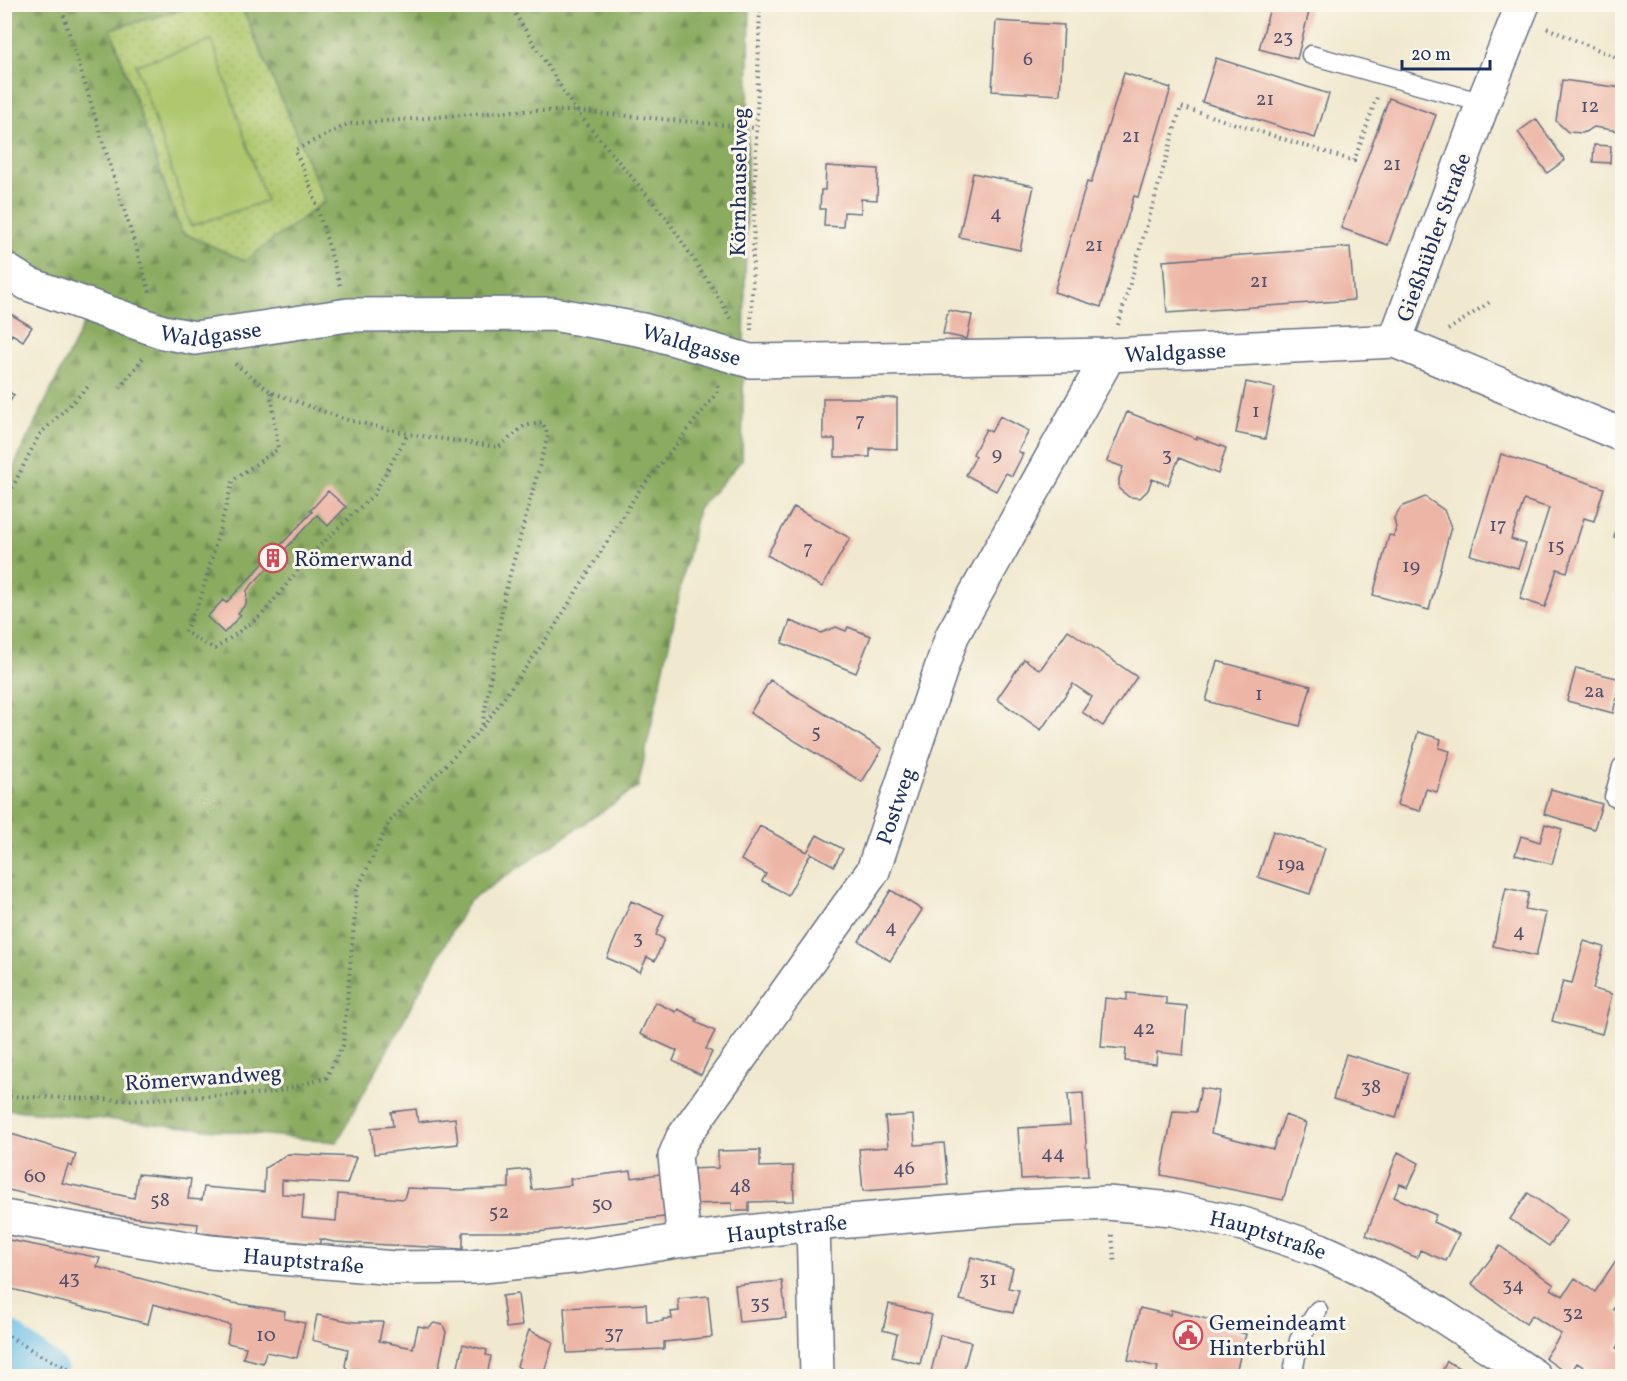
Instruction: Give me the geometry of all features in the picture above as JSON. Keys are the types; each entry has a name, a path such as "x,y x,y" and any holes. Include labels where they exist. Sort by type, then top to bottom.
{"street":[{"name":"Gießhübler Straße","path":"1523,4 1483,103 1406,346 1623,435"},
{"name":"Waldgasse","path":"4,269 28,284 163,332 195,338 348,315 553,314 643,330 739,357 1109,355 1406,346"},
{"name":"Postweg","path":"684,1240 675,1156 682,1139 873,871 952,636 1109,355"},
{"name":"Hauptstraße","path":"4,1217 210,1252 394,1268 473,1267 582,1256 684,1240 813,1224 1016,1207 1107,1203 1172,1209 1243,1224 1320,1250 1415,1298 1534,1377"},
{"path":"813,1224 817,1377"}],"lane":[{"path":"1311,55 1483,103"},
{"path":"1614,797 1623,767"},
{"path":"1295,1377 1293,1372 1299,1340 1318,1310"}],"path":[{"path":"60,4 163,332"},
{"path":"509,4 576,111 667,219 722,303 734,327 739,357"},
{"name":"Körnhauselweg","path":"739,357 756,128 760,4"},
{"path":"1552,30 1623,60"},
{"path":"1109,355 1181,107 1354,161 1385,75"},
{"path":"348,315 313,192 295,150 348,124 513,111 576,111 756,128"},
{"path":"1406,346 1490,302"},
{"path":"195,338 224,355 271,392 344,420 408,434 499,447 524,426 542,422 548,435 505,593 482,728"},
{"name":"Römerwandweg","path":"4,1095 129,1100 272,1093 326,1078 343,1045 357,890 389,822 482,728 552,631 636,495 716,394 739,357"},
{"path":"4,504 39,435 91,384"},
{"path":"271,392 278,449 233,480 201,597 185,632 215,649 262,615 310,555 374,495 408,434"},
{"path":"1115,1265 1111,1232 1122,1232"},
{"path":"4,1333 83,1377"}],"green space":[{"path":"5,5 200,5 111,29 181,232 245,261 325,201 241,5 750,5 742,460 698,509 638,787 468,902 337,1142 5,1109 4,486 92,307 5,248"},
{"path":"200,5 241,5 325,201 245,261 181,232 111,29"},
{"path":"212,40 266,201 191,226 136,65"}],"building":[{"path":"1271,4 1311,4 1297,59 1259,49"},
{"path":"996,21 1064,25 1060,95 992,91"},
{"path":"1216,58 1329,94 1315,138 1202,102"},
{"path":"1124,73 1171,88 1138,197 1134,196 1101,307 1054,292 1087,182 1091,183"},
{"path":"1562,80 1622,88 1622,146 1618,131 1594,127 1583,133 1568,132 1556,121"},
{"path":"1389,98 1436,115 1388,245 1341,228"},
{"path":"1536,119 1565,160 1547,173 1518,132"},
{"path":"1594,145 1611,146 1610,163 1593,162"},
{"path":"826,166 878,169 877,200 861,199 861,213 844,212 843,227 824,226 825,209 820,209 821,190 825,190"},
{"path":"973,173 1034,186 1020,250 959,237"},
{"path":"1350,247 1354,300 1167,313 1163,261"},
{"path":"4,310 32,327 23,341 12,334 4,347"},
{"path":"948,310 972,315 967,339 943,334"},
{"path":"1246,382 1275,388 1265,439 1236,433"},
{"path":"4,389 14,395 4,411"},
{"path":"823,398 897,398 897,449 870,448 870,457 835,457 835,439 823,439"},
{"path":"1127,412 1226,448 1218,474 1179,458 1168,485 1152,479 1148,490 1140,498 1129,497 1119,489 1123,467 1107,461"},
{"path":"1000,416 1029,431 1018,451 1023,454 1012,476 1006,473 996,491 966,475 976,456 973,454 986,429 991,432"},
{"path":"1501,454 1604,488 1594,521 1584,518 1567,572 1557,569 1545,607 1520,599 1549,508 1524,500 1511,539 1526,544 1518,568 1470,555"},
{"name":"Römerwand","path":"328,491 346,507 328,526 317,515 247,590 246,604 238,613 241,615 224,633 207,617 223,600 226,603 312,512 310,511"},
{"path":"1425,497 1444,510 1451,527 1429,610 1373,595 1389,535 1394,536 1396,528 1394,518 1401,507"},
{"path":"794,507 850,538 822,587 767,555"},
{"path":"1622,511 1622,540 1614,537"},
{"path":"790,621 821,633 836,627 846,631 848,627 871,636 856,673 782,643"},
{"path":"1068,630 1137,677 1103,726 1082,712 1092,697 1073,684 1041,730 997,699 1024,659 1040,670"},
{"path":"1217,661 1311,686 1300,726 1206,701"},
{"path":"1576,668 1621,679 1613,713 1567,701"},
{"path":"770,680 882,749 862,782 750,713"},
{"path":"1418,732 1441,739 1439,748 1450,751 1437,792 1426,789 1420,811 1397,805"},
{"path":"1551,789 1602,804 1594,829 1544,814"},
{"path":"1545,824 1562,829 1552,864 1515,855 1521,836 1540,842"},
{"path":"760,826 807,852 817,835 843,849 834,866 811,853 788,895 762,881 766,874 741,860"},
{"path":"1273,831 1325,848 1310,894 1258,877"},
{"path":"1506,888 1529,893 1525,909 1546,913 1536,956 1493,946"},
{"path":"891,890 922,910 890,961 859,941"},
{"path":"631,901 664,915 656,935 664,939 655,961 647,957 640,972 607,958"},
{"path":"1584,941 1604,947 1593,989 1612,994 1602,1034 1552,1021 1563,981 1572,983"},
{"path":"1127,993 1166,997 1166,1004 1187,1006 1183,1055 1157,1052 1156,1064 1125,1061 1126,1049 1101,1047 1105,998 1127,1000"},
{"path":"655,1002 676,1012 678,1009 697,1019 696,1022 715,1031 706,1049 712,1052 701,1075 673,1061 677,1051 640,1034"},
{"path":"1346,1054 1409,1073 1396,1118 1333,1099"},
{"path":"1201,1088 1219,1091 1211,1133 1273,1149 1285,1115 1306,1123 1283,1200 1161,1175 1173,1111 1196,1112"},
{"path":"1083,1093 1088,1176 1021,1179 1018,1128 1070,1125 1068,1094"},
{"path":"416,1109 418,1122 455,1118 458,1144 374,1154 371,1128 393,1126 391,1112"},
{"path":"913,1115 915,1145 944,1143 948,1185 863,1191 859,1149 888,1147 885,1117"},
{"path":"8,1133 76,1154 72,1167 68,1165 62,1183 134,1198 138,1174 191,1179 188,1199 202,1200 204,1187 264,1192 265,1168 288,1154 356,1157 347,1184 282,1180 282,1194 304,1195 302,1218 336,1221 338,1194 404,1199 407,1188 461,1190 509,1188 509,1171 529,1169 532,1190 571,1185 570,1179 631,1171 632,1178 667,1173 672,1216 537,1232 463,1232 463,1249 334,1242 320,1239 320,1244 197,1233 198,1224 121,1216 4,1189 4,1165 10,1147 4,1145"},
{"path":"760,1150 760,1167 793,1166 794,1201 749,1202 749,1211 732,1211 732,1203 687,1204 686,1169 718,1168 718,1151"},
{"path":"1398,1152 1419,1163 1408,1187 1400,1184 1394,1197 1436,1215 1433,1222 1459,1234 1446,1261 1420,1250 1417,1258 1366,1235"},
{"path":"1528,1193 1567,1220 1549,1246 1510,1219"},
{"path":"4,1239 100,1258 97,1267 233,1303 285,1311 284,1319 305,1323 297,1358 266,1352 263,1363 243,1358 246,1347 227,1343 230,1325 153,1304 148,1324 4,1287"},
{"path":"1500,1246 1554,1285 1551,1289 1563,1296 1575,1278 1595,1292 1622,1251 1622,1295 1613,1309 1622,1316 1622,1337 1616,1348 1622,1352 1622,1376 1598,1376 1577,1363 1569,1375 1545,1358 1561,1334 1532,1315 1526,1324 1472,1284"},
{"path":"971,1257 1013,1268 1008,1288 1019,1290 1013,1313 960,1300"},
{"path":"782,1281 786,1318 739,1322 735,1285"},
{"path":"518,1294 522,1326 506,1328 502,1296"},
{"path":"708,1296 712,1337 664,1342 664,1349 567,1353 564,1308 646,1304 647,1322 663,1321 663,1319 672,1319 671,1312 679,1311 678,1299"},
{"path":"889,1304 932,1315 920,1364 892,1357 897,1334 883,1330"},
{"path":"1140,1308 1170,1315 1171,1310 1215,1321 1214,1326 1246,1334 1235,1376 1156,1376 1158,1367 1128,1360"},
{"path":"317,1315 354,1322 383,1322 379,1341 413,1348 418,1326 428,1328 434,1323 443,1325 446,1332 437,1376 424,1374 423,1376 395,1376 363,1370 358,1375 351,1374 345,1366 348,1349 312,1340"},
{"path":"529,1330 553,1342 543,1376 531,1376 517,1366"},
{"path":"940,1335 971,1342 962,1376 930,1376"},
{"path":"463,1344 487,1350 486,1355 491,1356 487,1376 456,1376"},
{"path":"1447,1361 1461,1369 1458,1376 1450,1376 1442,1372"}],"waterway":[{"path":"4,1346 43,1376"}],"place":[{"name":"Römerwand","path":"273,558"},
{"name":"Gemeindeamt Hinterbrühl","path":"1188,1335"}]}
